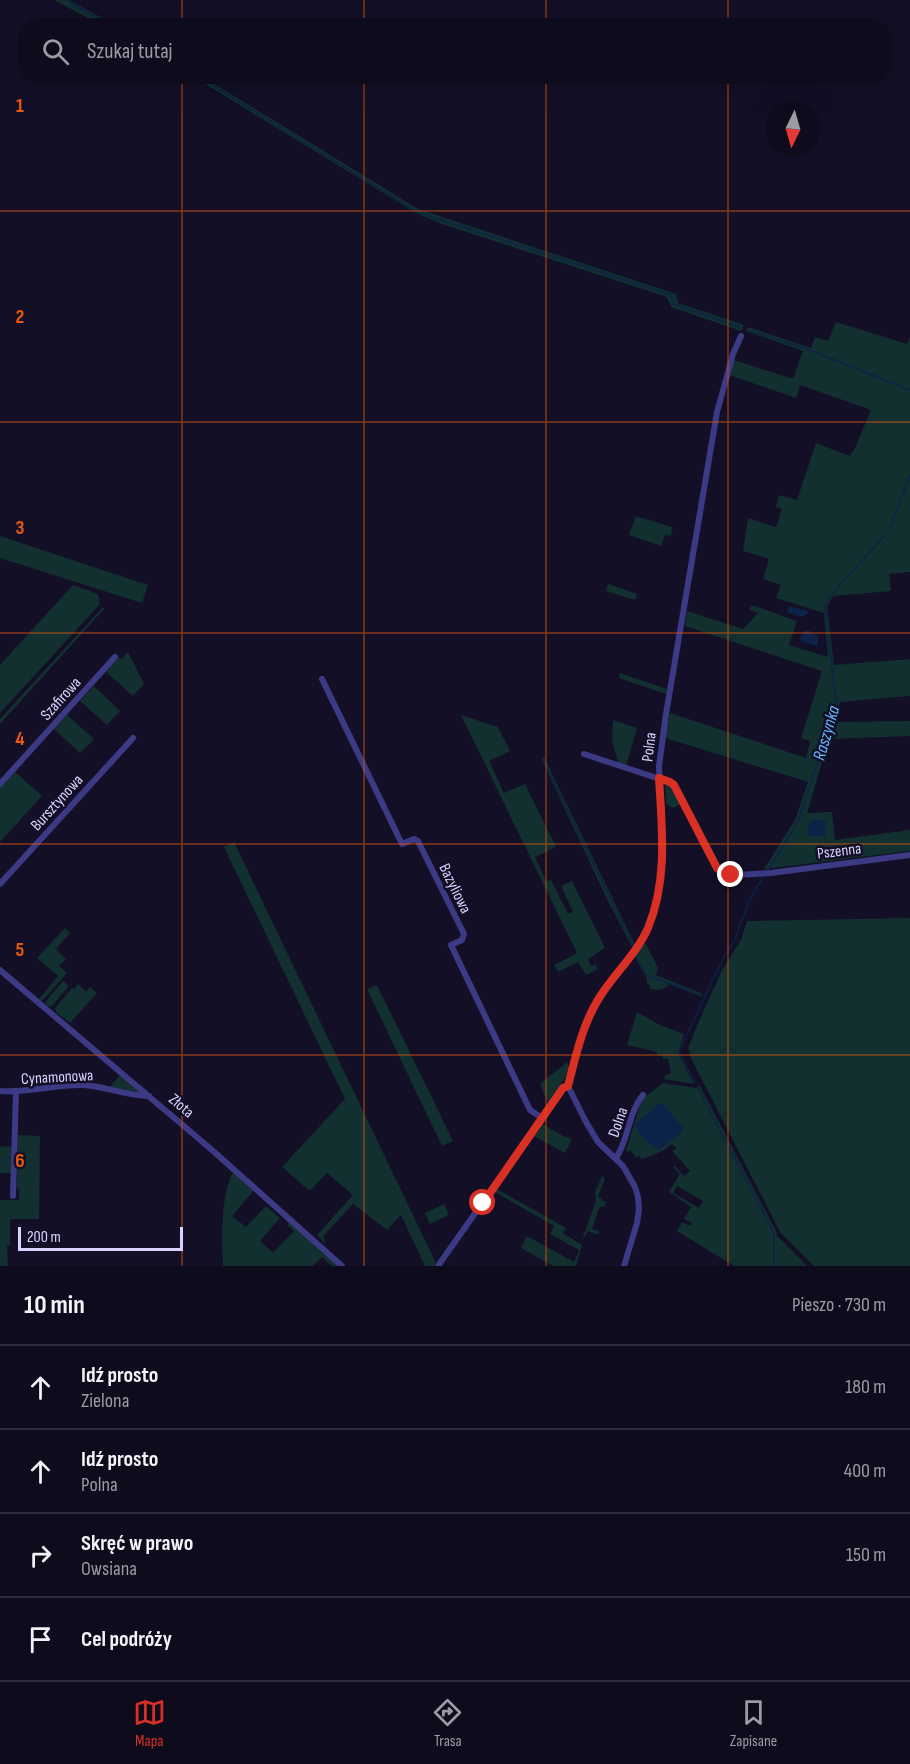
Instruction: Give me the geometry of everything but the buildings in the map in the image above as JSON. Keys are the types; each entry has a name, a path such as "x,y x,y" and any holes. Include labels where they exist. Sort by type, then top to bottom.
{"street":[{"name":"Polna","path":"568,1086 576,1051 595,1005 607,985 636,950 653,913 660,883 662,854 659,778 666,714 717,412 741,336"},
{"name":"Szafirowa","path":"0,784 116,657"},
{"name":"Bazyliowa","path":"322,679 402,844 414,839 418,841 464,934 462,940 450,945 530,1110 542,1118"},
{"name":"Bursztynowa","path":"0,884 133,738"},
{"path":"584,754 659,778"},
{"name":"Pszenna","path":"659,778 674,785 721,872 725,874 771,873 910,855"},
{"name":"Złota","path":"0,970 232,1166 342,1266"},
{"name":"Cynamonowa","path":"0,1091 16,1092 79,1085 105,1088 136,1096 150,1096"},
{"path":"438,1266 563,1088 568,1086 598,1142 616,1158 635,1187 639,1204 637,1223 624,1266"},
{"path":"13,1196 16,1092"},
{"name":"Dolna","path":"616,1158 643,1095"}],"green space":[{"path":"54,0 69,0 102,18 88,18"},
{"path":"205,84 214,84 418,209 676,294 678,303 744,325 741,331 671,307 667,297 442,224 416,213"},
{"path":"836,322 907,344 910,337 910,572 889,574 891,591 833,596 827,606 834,665 910,659 910,696 840,702 835,722 910,721 910,736 829,739 807,813 832,812 835,840 910,830 910,851 764,869 795,820 808,782 665,738 670,713 806,758 810,741 801,738 822,671 685,626 687,611 743,629 758,613 749,610 752,605 797,621 789,645 828,657 824,613 776,598 781,585 763,579 769,559 743,551 748,518 776,527 782,509 776,507 779,495 797,500 816,443 850,456 871,410 800,385 796,398 729,375 734,360 793,379 803,351 746,331 748,327 811,348 815,337 828,341"},
{"path":"636,516 672,527 673,530 670,536 665,535 661,546 629,535"},
{"path":"0,536 148,585 142,603 0,558"},
{"path":"608,584 637,594 635,600 606,591"},
{"path":"73,585 98,594 100,604 0,713 0,665"},
{"path":"103,607 104,609 0,724 0,719"},
{"path":"128,652 144,684 133,696 106,672 119,657 122,659"},
{"path":"620,673 667,689 666,694 619,678"},
{"path":"94,686 120,711 107,725 80,701"},
{"path":"67,715 94,739 80,753 54,729"},
{"path":"461,715 498,727 510,751 489,761 504,793 525,784 556,847 535,857 546,881 551,880 568,914 573,912 561,886 572,881 605,948 588,959 591,966 595,964 598,969 586,975 578,962 558,972 554,965 577,953"},
{"path":"613,720 637,728 626,766 619,764 612,742"},
{"path":"544,757 635,945 633,949 541,758"},
{"path":"15,772 42,796 0,842 0,788"},
{"path":"665,783 671,785 681,804 673,808 666,804"},
{"path":"234,842 436,1263 434,1266 425,1266 401,1215 387,1230 353,1204 323,1236 326,1244 317,1235 353,1195 327,1173 310,1191 282,1167 345,1099 224,847"},
{"path":"910,918 910,1266 814,1266 780,1232 688,1048 722,970 741,940 747,921"},
{"path":"65,928 70,933 56,949 66,959 59,966 67,973 42,1001 39,999 58,976 37,958"},
{"path":"644,941 658,968 656,975 703,994 701,997 669,984 660,990 649,988 650,985 634,955"},
{"path":"63,981 69,986 52,1006 48,1006 46,1001"},
{"path":"78,984 86,992 90,987 97,993 70,1023 56,1012 55,1008"},
{"path":"377,985 453,1141 442,1146 367,989"},
{"path":"637,1012 660,1025 684,1034 678,1053 694,1084 664,1079 665,1075 671,1073 668,1059 663,1059 662,1055 658,1056 657,1052 627,1045"},
{"path":"567,1062 569,1067 567,1075 548,1103 540,1084"},
{"path":"120,1075 141,1092 140,1094 109,1088"},
{"path":"663,1083 696,1088 700,1086 777,1236 807,1266 734,1266 677,1231 682,1222 690,1226 692,1223 684,1219 691,1207 669,1192 680,1174 673,1167 675,1166 684,1176 690,1171 672,1151 677,1148 672,1144 642,1159 639,1156 637,1158 630,1150 628,1152 626,1150 642,1099","holes":["677,1186 703,1201 699,1208 673,1193"]},
{"path":"542,1124 572,1139 565,1153 534,1136"},
{"path":"18,1135 40,1136 39,1219 10,1219 10,1245 7,1246 8,1266 0,1266 0,1200 19,1200 17,1188"},
{"path":"0,1146 11,1147 11,1173 0,1173"},
{"path":"233,1172 255,1189 232,1216 246,1227 266,1206 280,1218 260,1241 273,1253 294,1231 287,1225 289,1221 338,1266 332,1266 322,1257 313,1266 223,1266 224,1206"},
{"path":"602,1176 605,1178 598,1196 606,1202 604,1207 600,1206 592,1229 599,1231 598,1235 588,1231 584,1238 596,1201 595,1192"},
{"path":"497,1189 566,1228 563,1233 582,1245 576,1266 553,1266 521,1248 527,1236 574,1262 579,1250 550,1234 554,1226 495,1192"},
{"path":"444,1204 449,1215 430,1224 425,1213"}],"water":[{"path":"789,606 808,611 808,613 803,617 787,612"},
{"path":"804,631 810,631 818,636 818,645 803,642 800,639"},
{"path":"812,820 826,822 825,836 809,836 808,830"},
{"path":"659,1104 663,1104 683,1128 682,1132 659,1150 644,1139 635,1126"}],"waterway":[{"path":"66,0 98,18"},
{"path":"211,84 417,212 671,295 673,304 739,327"},
{"path":"750,331 807,349 910,390"},
{"name":"Raszynka","path":"890,528 910,475"},
{"name":"Raszynka","path":"768,870 798,822 836,703 825,605 885,535"},
{"path":"543,759 633,946"},
{"name":"Raszynka","path":"695,1082 679,1053 723,959 735,939 749,901 763,877"},
{"path":"636,956 646,975 700,995"},
{"name":"Raszynka","path":"698,1088 774,1233 774,1266"}],"route":[{"path":"483,1203 563,1088 568,1086 576,1051 595,1005 607,985 636,950 647,930 656,904 660,879 662,835 659,778 674,785 717,868 731,875"}]}
